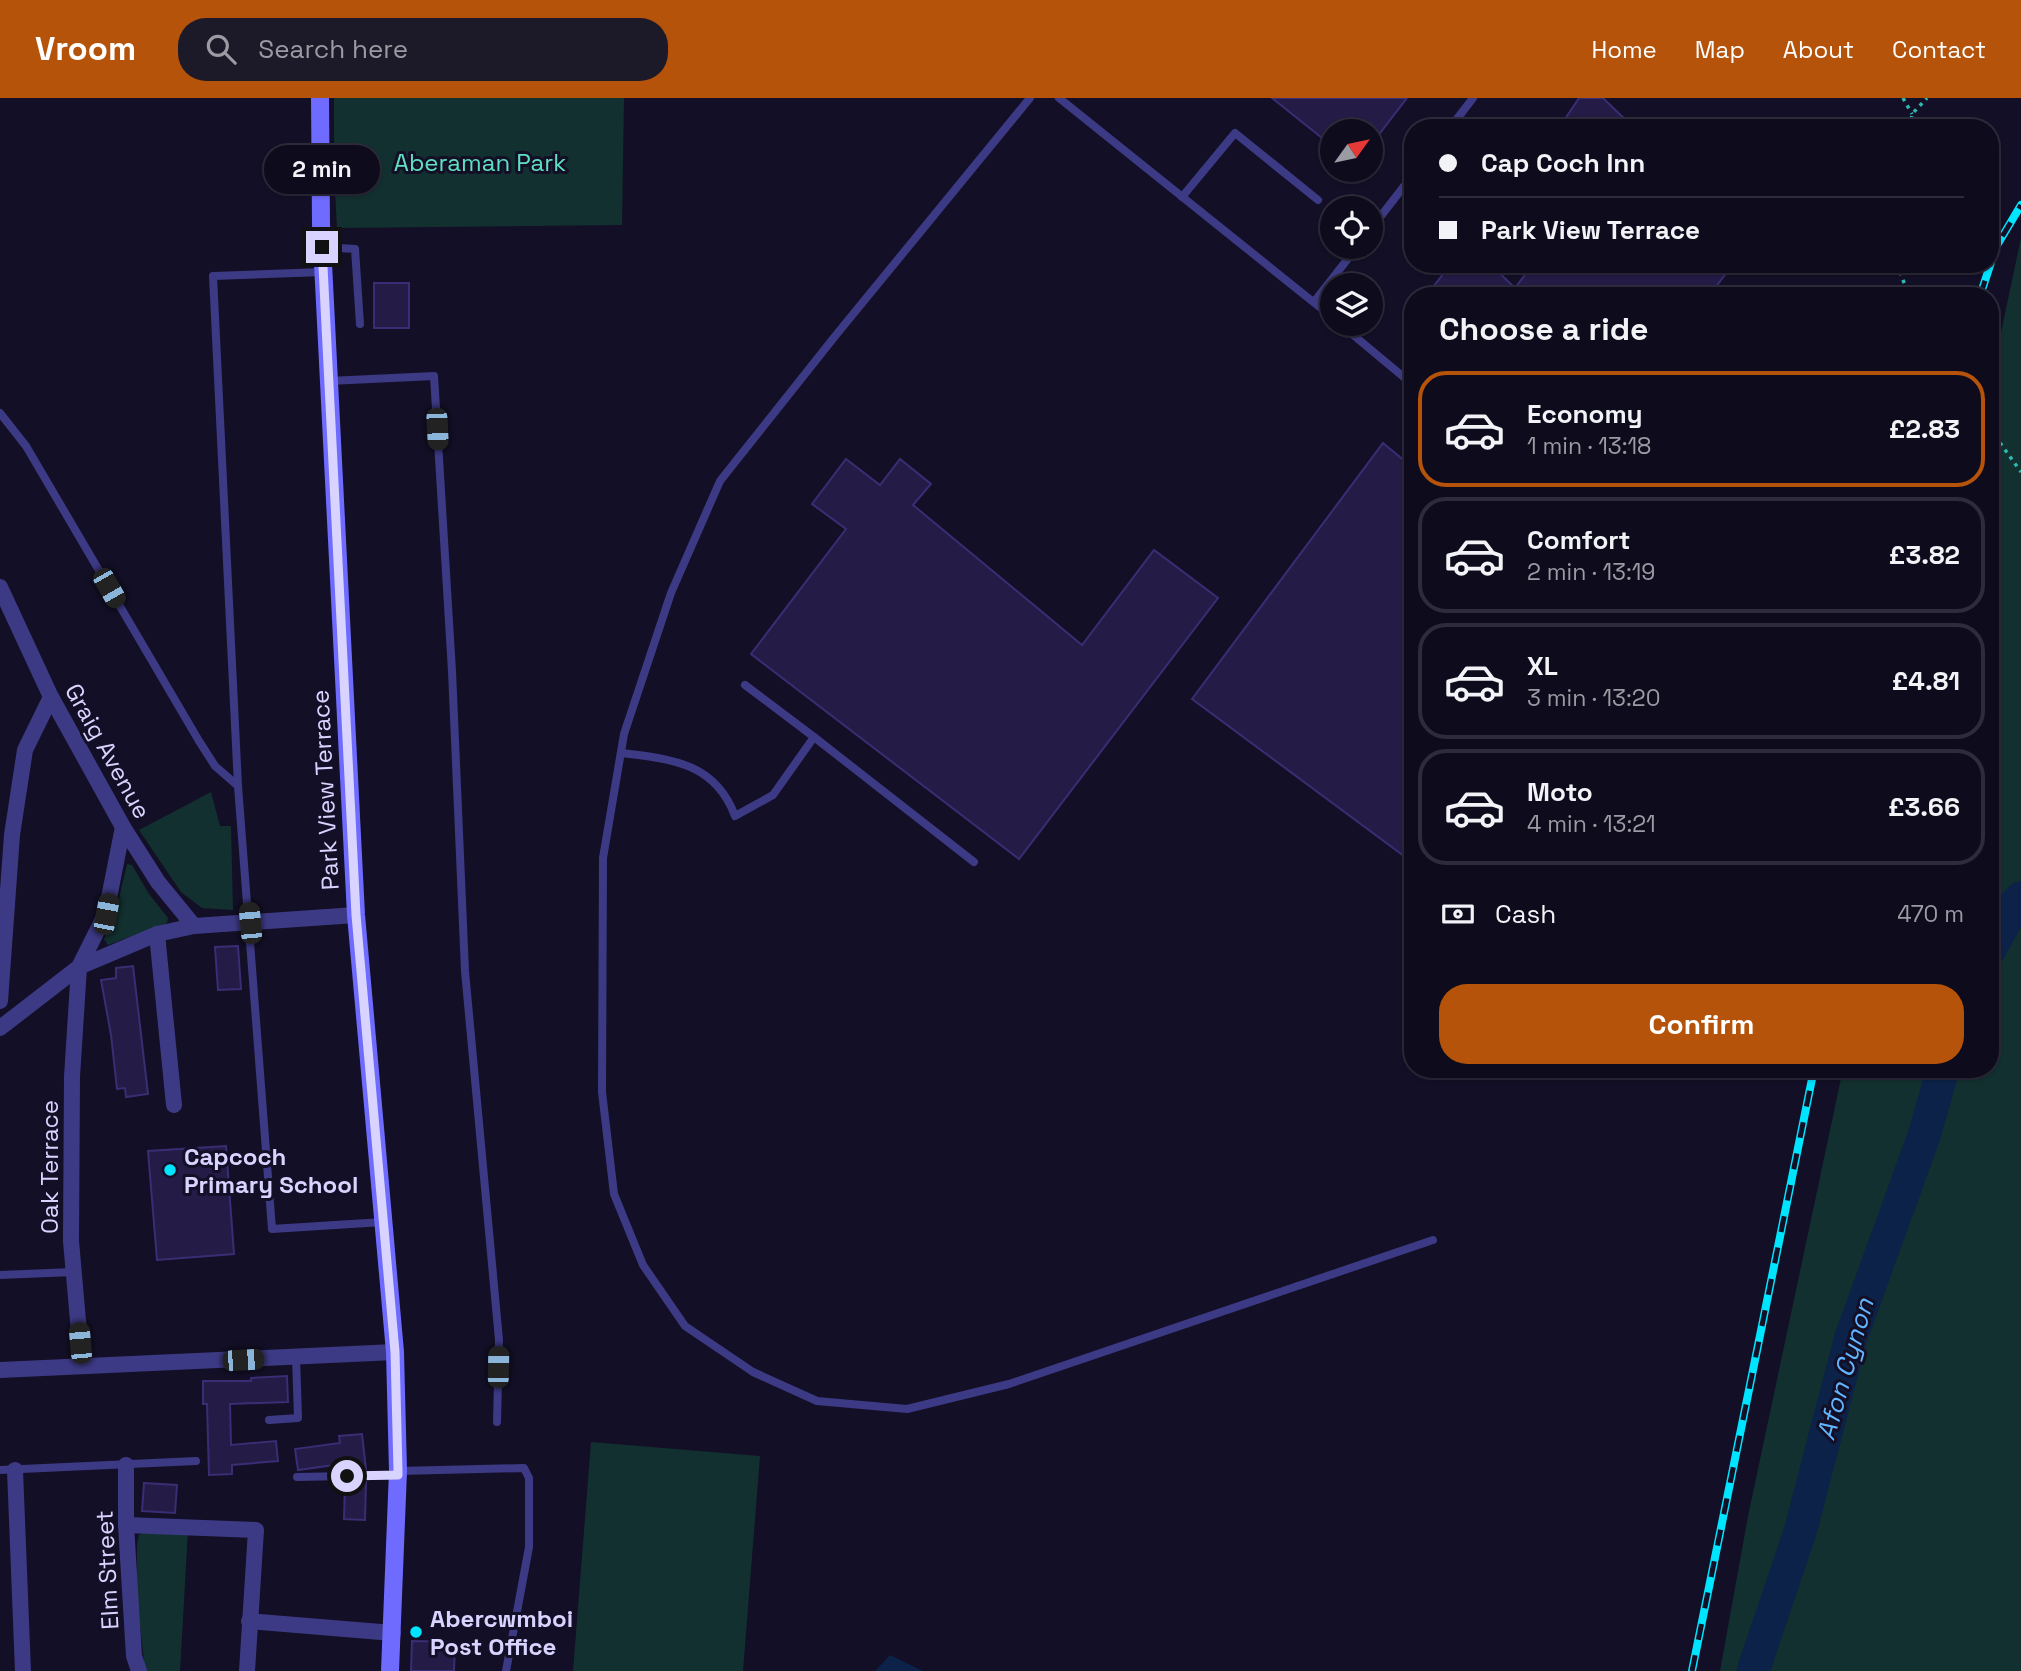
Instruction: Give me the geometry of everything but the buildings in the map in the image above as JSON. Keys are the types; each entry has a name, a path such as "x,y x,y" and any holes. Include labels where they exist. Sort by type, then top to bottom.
{"main road":[{"name":"Park View Terrace","path":"320,98 323,272 356,915 395,1352 398,1473 390,1671"}],"street":[{"name":"Graig Avenue","path":"0,587 51,697 123,827 158,882 194,926"},
{"path":"0,1001 12,835 25,750 51,697"},
{"path":"79,967 106,914 123,827"},
{"path":"0,1028 79,967 157,934 194,926 356,915"},
{"path":"157,934 174,1105"},
{"name":"Oak Terrace","path":"79,967 72,1077 71,1241 82,1366"},
{"path":"0,1370 395,1352"},
{"name":"Elm Street","path":"126,1465 126,1525 134,1656 139,1671"},
{"path":"8,1470 23,1671"},
{"path":"126,1525 256,1530 247,1671"},
{"path":"250,1621 393,1633"}],"lane":[{"path":"1030,98 720,481 671,593 624,734 603,858 602,1091 614,1194 643,1265 685,1326 753,1373 817,1401 907,1409 1009,1384 1433,1240"},
{"path":"1059,98 1320,307"},
{"path":"1457,119 1473,98"},
{"path":"1182,197 1235,133 1318,200"},
{"path":"1383,213 1404,186"},
{"path":"322,247 355,248 360,324"},
{"path":"1314,302 1348,259"},
{"path":"323,272 214,276 238,786 272,1228 383,1222"},
{"path":"1354,336 1404,377"},
{"path":"329,381 434,376 465,971 499,1340 497,1422"},
{"path":"0,412 26,446 199,741 215,766 238,786"},
{"path":"745,685 974,862"},
{"path":"621,753 668,758 704,772 730,803 734,816 773,795 814,737"},
{"path":"0,1275 74,1272"},
{"path":"269,1420 298,1418 296,1357"},
{"path":"8,1470 196,1461"},
{"path":"297,1477 524,1468 529,1479 529,1547 506,1671"}],"path":[{"path":"1903,98 1912,114"},
{"path":"1911,119 1912,114 1927,98"},
{"path":"1999,441 2021,472"}],"green space":[{"name":"Aberaman Park","path":"334,98 624,98 622,225 337,228"},
{"path":"2021,238 2021,1671 1720,1671 1748,1516 1841,1078 1999,1078 1999,342"},
{"path":"211,792 220,826 231,826 233,910 202,908 181,892 139,830"},
{"path":"127,864 132,865 149,894 168,918 167,923 108,945 104,939 116,911"},
{"path":"591,1442 760,1456 743,1671 573,1671"},
{"path":"188,1531 180,1671 145,1671 137,1596 139,1535 144,1532"}],"water":[{"path":"890,1655 923,1671 875,1671"}],"waterway":[{"name":"Afon Cynon","path":"1999,933 2021,898"},
{"name":"Afon Cynon","path":"1753,1671 1800,1532 1851,1337 1924,1136 1940,1078"}],"railway":[{"path":"1999,242 2021,205"},
{"path":"1983,287 1988,273"},
{"path":"1692,1671 1812,1078"}],"place":[{"name":"Capcoch Primary School","path":"170,1170"},
{"name":"Abercwmboi Post Office","path":"416,1632"}],"route":[{"path":"322,247 356,915 395,1352 398,1471 398,1475 347,1476"}]}
